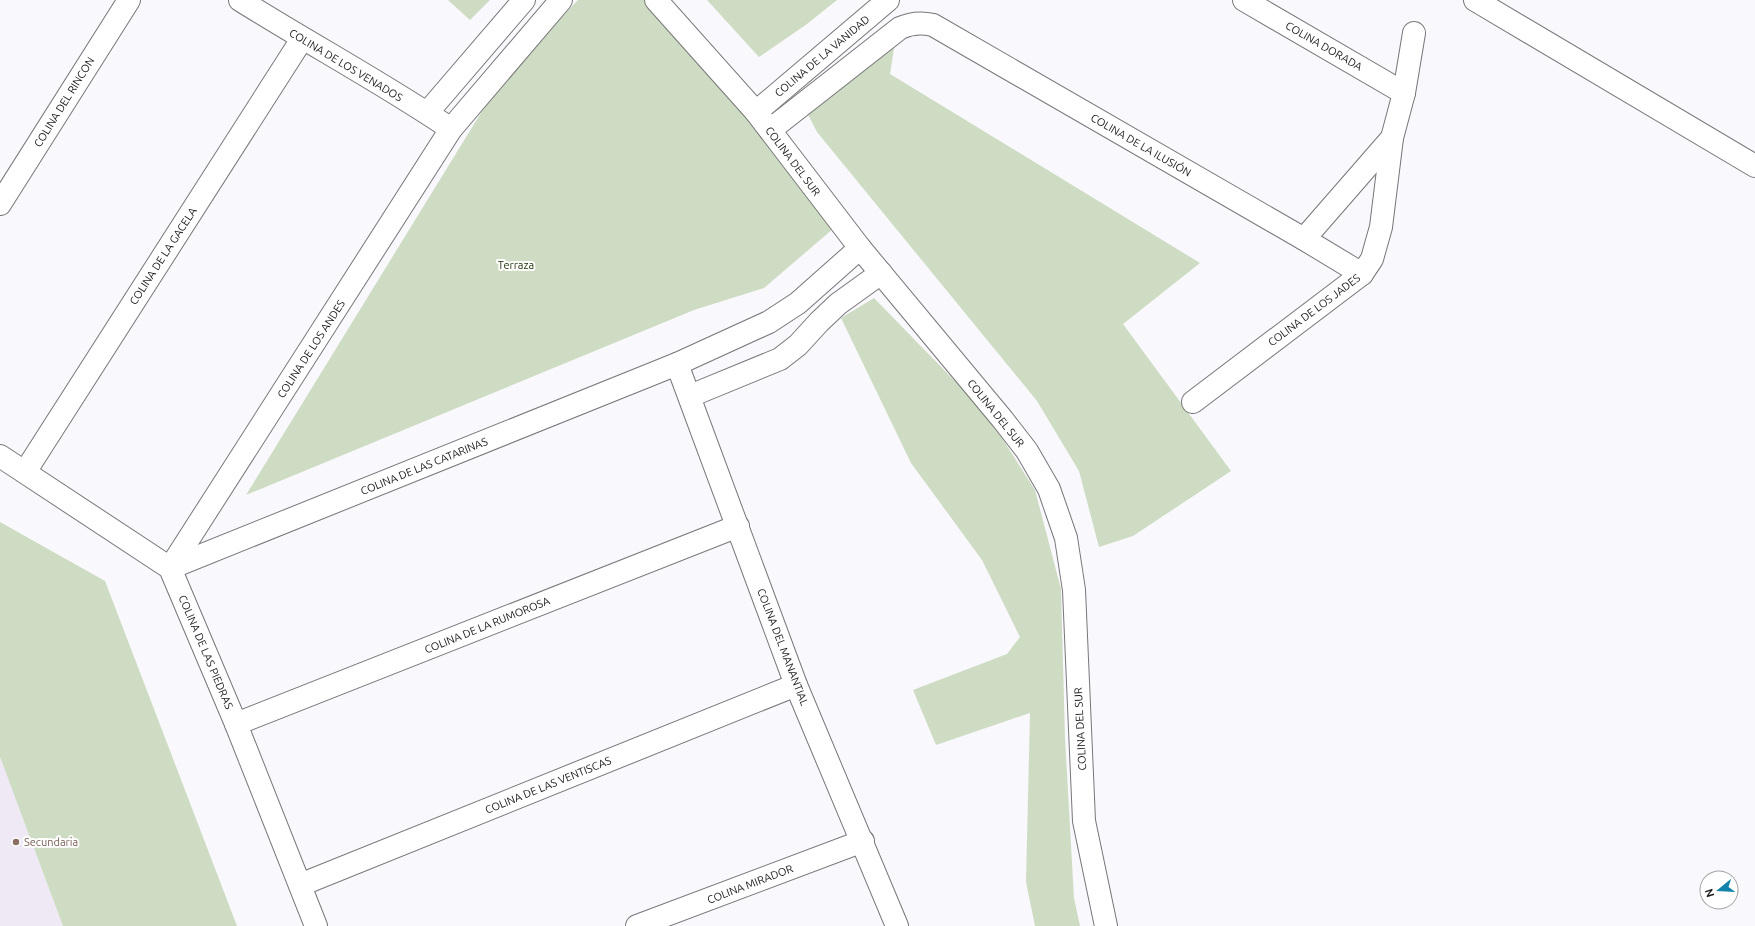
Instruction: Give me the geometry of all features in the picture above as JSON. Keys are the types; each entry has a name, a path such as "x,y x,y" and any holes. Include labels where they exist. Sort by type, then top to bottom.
{"street":[{"name":"COLINA DEL RINCON","path":"0,204 129,0"},
{"name":"COLINA DE LOS VENADOS","path":"240,0 451,129"},
{"path":"427,113 524,0"},
{"name":"COLINA DE LOS ANDES","path":"170,568 451,129 561,0"},
{"name":"COLINA DEL SUR","path":"656,0 756,112 860,248 1027,451 1048,490 1066,538 1074,590 1084,821 1106,926"},
{"name":"COLINA DE LA VANIDAD","path":"756,112 888,0"},
{"name":"COLINA DORADA","path":"1244,0 1404,93"},
{"path":"1475,0 1755,166"},
{"name":"COLINA DE LA ILUSIÓN","path":"770,130 900,28 916,23 933,26 1304,239 1362,274"},
{"name":"COLINA DE LOS JADES","path":"1193,402 1362,274 1372,259 1381,227 1392,138 1404,93 1414,33"},
{"name":"COLINA DE LA GACELA","path":"25,472 302,39"},
{"name":"COLINA DE LOS JADES","path":"1304,239 1392,138"},
{"name":"COLINA DE LAS CATARINAS","path":"170,568 677,364 769,322 798,303 860,248"},
{"path":"690,396 780,359 798,345 838,304 881,273"},
{"name":"COLINA DEL MANANTIAL","path":"677,364 796,685 863,841 897,926"},
{"path":"0,456 170,568"},
{"name":"COLINA DE LA RUMOROSA","path":"236,724 738,526"},
{"name":"COLINA DE LAS PIEDRAS","path":"170,568 236,724 316,926"},
{"name":"COLINA DE LAS VENTISCAS","path":"300,885 796,685"},
{"name":"COLINA MIRADOR","path":"637,926 863,841"}],"shaded area":[{"name":"Secundaria","path":"0,757 63,926 0,926"}],"green space":[{"path":"448,0 490,0 470,20"},
{"name":"Terraza","path":"578,0 650,0 751,118 834,228 764,288 694,310 246,495 503,77"},
{"path":"707,0 837,0 807,24 759,57"},
{"path":"895,42 890,74 1200,263 1123,324 1231,471 1133,536 1099,547 1079,471 1037,401 817,132 804,107"},
{"path":"874,298 986,413 1035,490 1061,589 1065,738 1074,898 1080,926 1035,926 1026,882 1030,713 936,745 913,690 1007,654 1020,637 982,560 911,463 841,318"},
{"path":"0,522 105,581 237,926 63,926 0,757"}],"place":[{"name":"Secundaria","path":"16,842"}]}
